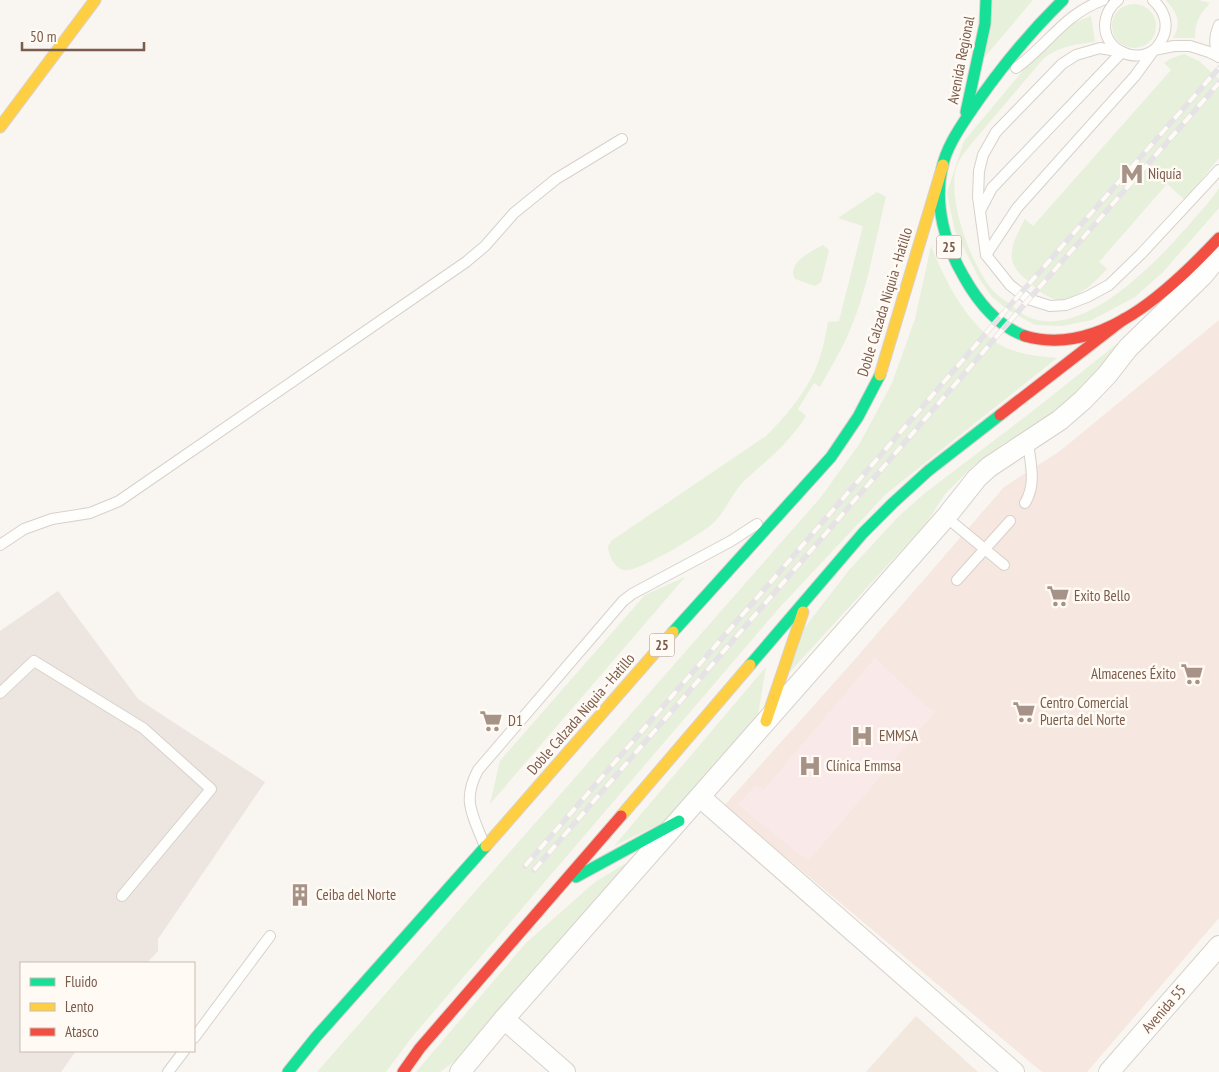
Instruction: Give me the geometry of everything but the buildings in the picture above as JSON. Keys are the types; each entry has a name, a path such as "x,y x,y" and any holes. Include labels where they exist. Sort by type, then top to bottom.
{"main road":[{"path":"0,127 95,0"},
{"name":"Avenida Regional","path":"963,125 973,86 984,24 986,0"},
{"name":"25","path":"1063,0 1024,43 989,88 954,139 943,165 940,214 946,240 960,270 979,301 1001,323 1024,336 1064,340 1096,333 1124,319"},
{"name":"Doble Calzada Niquia - Hatillo","path":"288,1072 316,1037 485,848 643,666 831,457 844,440 872,393 880,375 943,165"},
{"name":"25","path":"403,1072 420,1048 863,533 928,471 1124,319 1213,253 1219,238"},
{"path":"766,721 809,596"},
{"path":"562,885 679,821"}],"street":[{"path":"460,1072 504,1019 946,518 983,472 1060,420 1083,400 1107,375 1128,348 1203,275 1213,253"},
{"path":"700,797 1014,1072"},
{"name":"Avenida 55","path":"1109,1072 1219,946"},
{"path":"504,1019 565,1072"}],"lane":[{"path":"989,88 1033,56 1072,16 1103,0"},
{"path":"1118,0 1109,9 1105,28 1113,46 1122,52"},
{"path":"986,255 1017,208 1134,76 1164,35 1165,15 1160,6 1153,0"},
{"path":"1219,26 1215,37 1215,48 1219,57"},
{"path":"1219,57 1190,46 1174,46 1154,50 1142,55 1132,55 1100,48 1076,55 1062,64 996,132 983,156 979,171 978,197 986,255 1010,285 1028,299 1050,306 1066,305 1087,297 1109,285 1142,254 1219,170"},
{"path":"980,211 992,188 1122,52"},
{"path":"0,545 24,529 52,519 90,513 119,502 466,262 485,246 514,213 556,179 622,139"},
{"path":"1213,253 1219,231"},
{"path":"1026,503 1030,496 1034,478 1028,441"},
{"path":"485,848 473,816 468,794 478,770 623,601 632,594 731,541 791,502"},
{"path":"946,518 1004,565"},
{"path":"957,580 1010,521"},
{"path":"0,693 34,662 143,728 211,789 122,896"},
{"path":"195,1037 270,936"},
{"path":"168,1072 183,1052"}],"shaded area":[{"name":"Centro Comercial Puerta del Norte","path":"1219,320 1219,918 1087,1072 1042,1072 723,807 849,666 1004,487 1060,451"},
{"path":"58,591 138,699 265,782 158,939 158,951 148,962 20,962 20,1052 75,1052 61,1072 0,1072 0,631"},
{"name":"EMMSA","path":"875,658 922,703 935,712 808,861 738,805 756,785 764,790"},
{"path":"916,1016 978,1072 866,1072"}],"green space":[{"path":"993,0 1033,0 983,59"},
{"path":"1166,0 1198,0 1210,3 1198,19 1195,38 1173,38 1178,22 1173,9"},
{"path":"1138,4 1150,10 1155,17 1155,35 1150,42 1143,47 1130,48 1122,45 1115,38 1112,22 1115,14 1122,7"},
{"path":"1091,16 1095,42 1062,48 1044,58 972,143 962,157 955,173 954,187 963,233 975,263 990,287 1025,316 1034,319 1043,321 1063,320 1083,314 1103,303 1142,273 1188,226 1219,188 1219,208 1163,272 1135,297 1092,320 1062,326 1035,325 1008,310 992,297 980,280 955,231 947,193 964,141 1036,55 1064,27"},
{"path":"1184,54 1199,61 1219,79 1219,158 1185,200 1167,184 1099,262 1107,269 1086,289 1066,299 1059,300 1047,296 1021,275 1013,263 1014,243 1025,219 1033,226 1171,70 1164,63"},
{"path":"877,192 886,197 862,298 840,352 820,387 814,383 798,409 806,416 803,421 792,436 743,482 711,525 646,564 628,570 620,569 610,555 608,547 611,541 766,436 782,419 803,391 819,360 828,322 839,321 863,226 838,218"},
{"path":"823,245 829,250 821,282 815,286 795,279 793,273 797,263 806,254"},
{"path":"931,246 957,299 985,333 997,343 1010,350 1057,358 886,494 780,607 412,1037 386,1072 317,1072 821,497 860,443 892,383 915,319"},
{"path":"1138,327 1065,411 1004,443 973,466 945,494 927,522 788,674 802,631 849,570 899,516 925,493 1034,410"},
{"path":"685,577 490,804 500,761 645,595"},
{"path":"766,667 758,715 670,819 614,846"},
{"path":"633,859 459,1058 440,1072 416,1072 526,943 595,882"}],"railway":[{"path":"525,866 1013,302 1219,68"},
{"path":"534,870 1219,83"}],"traffic: fast":[{"path":"966,112 985,24 986,0"},
{"path":"1025,336 1015,332 989,312 957,265 951,252 940,210 940,182 946,154 967,117 1012,56 1063,0"},
{"path":"673,632 831,457 858,417 880,375"},
{"path":"750,665 863,533 928,471 1000,415"},
{"path":"576,877 679,821"},
{"path":"288,1072 316,1037 486,846"}],"traffic: slow":[{"path":"0,127 95,0"},
{"path":"880,375 943,165"},
{"path":"766,721 803,612"},
{"path":"486,846 673,632"},
{"path":"621,816 750,665"}],"traffic: jam":[{"path":"1025,336 1053,340 1081,337 1107,328 1133,314 1157,297 1180,278 1219,238"},
{"path":"1000,415 1124,319"},
{"path":"403,1072 420,1048 621,816"}],"place":[{"name":"Niquía","path":"1132,174"},
{"name":"Exito Bello","path":"1058,596"},
{"name":"Almacenes Éxito","path":"1192,674"},
{"name":"Centro Comercial Puerta del Norte","path":"1024,712"},
{"name":"D1","path":"491,721"},
{"name":"EMMSA","path":"862,736"},
{"name":"Clínica Emmsa","path":"810,766"},
{"name":"Ceiba del Norte","path":"300,895"}]}
